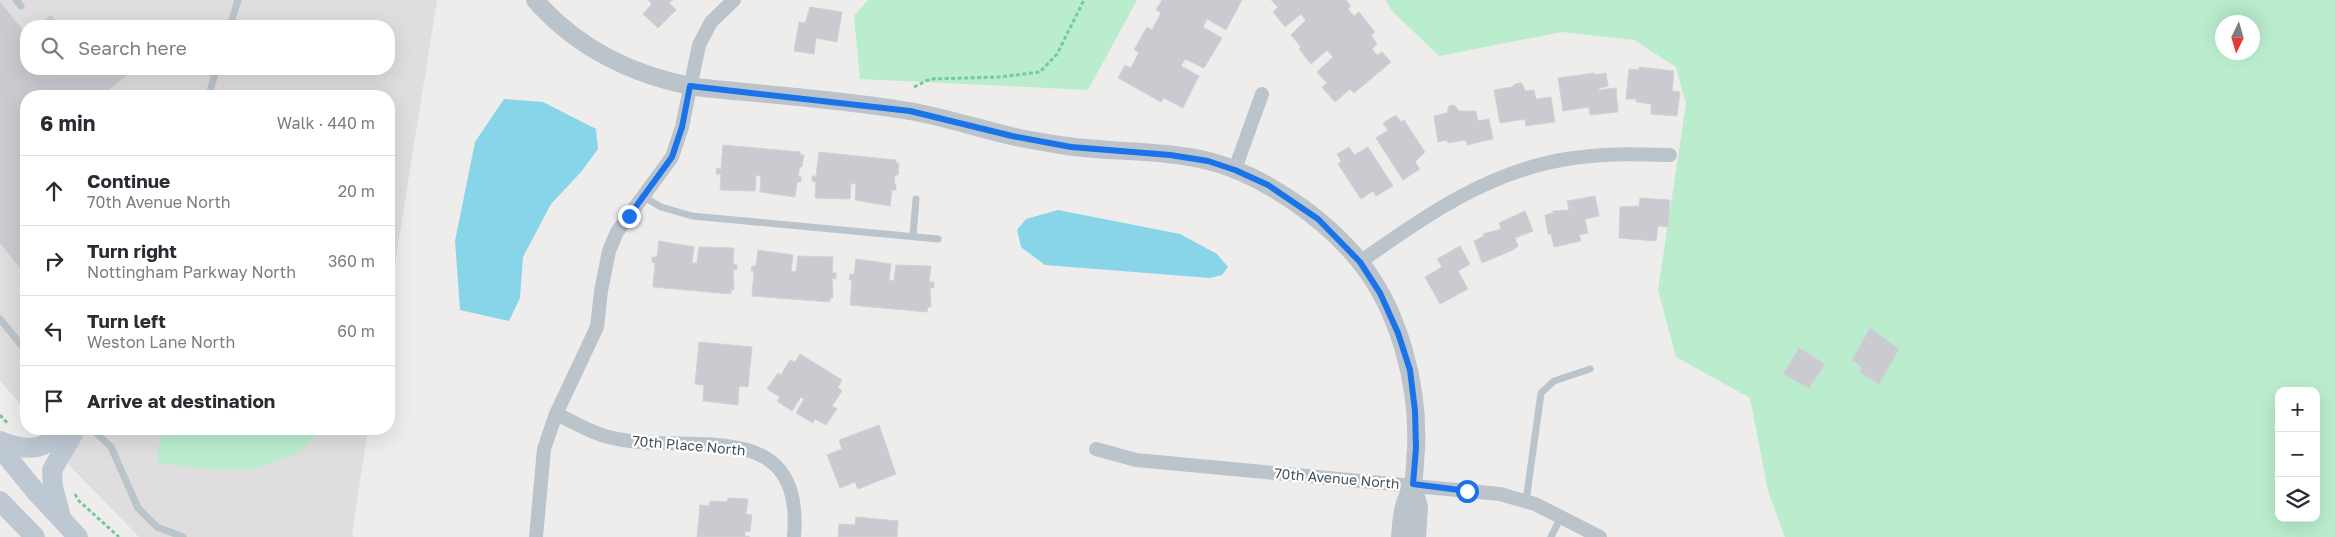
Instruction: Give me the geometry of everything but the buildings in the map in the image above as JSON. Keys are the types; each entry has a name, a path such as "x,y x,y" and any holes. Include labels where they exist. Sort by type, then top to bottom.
{"main road":[{"path":"0,441 16,448 33,449 49,444 62,435"},
{"path":"62,521 53,487 52,470 72,435"},
{"path":"0,448 78,537"},
{"path":"0,501 35,537"}],"street":[{"path":"535,0 550,18 580,42 613,61 648,75 690,86 910,111 1022,138 1071,147 1170,155 1208,161 1235,170 1268,185 1318,219 1360,262 1380,293 1398,333 1410,370 1415,411 1416,448 1413,484 1404,506 1400,537"},
{"path":"536,537 544,448 556,414 597,327 606,267 617,232 672,157 682,127 698,45 711,22 734,0"},
{"path":"1235,170 1262,94"},
{"path":"1360,262 1430,212 1476,188 1522,170 1566,159 1612,153 1670,155"},
{"name":"70th Place North","path":"556,414 606,436 749,449 767,458 782,471 792,492 796,513 794,537"},
{"name":"70th Avenue North","path":"1096,449 1136,460 1413,484 1500,494 1526,501 1561,516 1600,537"},
{"path":"1413,484 1419,507 1417,537"}],"lane":[{"path":"232,20 238,0"},
{"path":"211,90 214,75"},
{"path":"644,197 661,207 692,216 938,239"},
{"path":"913,236 916,199"},
{"path":"0,319 20,344"},
{"path":"1526,501 1533,460 1536,416 1542,393 1554,381 1590,369"},
{"path":"98,435 111,447 138,508 157,527 183,537"},
{"path":"1551,537 1561,516"}],"path":[{"path":"914,87 930,79 999,77 1040,72 1057,54 1084,0"},
{"path":"72,490 79,501 120,537"}],"shaded area":[{"path":"0,0 437,0 395,264 395,90 20,90 20,405 0,380"},
{"path":"45,435 367,435 352,534 354,537 139,537 74,470"}],"green space":[{"path":"868,0 1137,0 1088,90 860,79 854,16"},
{"path":"1385,0 2335,0 2335,537 1785,537 1768,491 1750,398 1676,357 1658,290 1686,104 1676,67 1634,40 1562,32 1439,56 1392,11"},
{"path":"161,435 317,435 297,453 251,470 204,469 157,463"}],"water":[{"path":"504,99 543,102 596,129 598,149 581,172 551,204 523,257 520,298 509,321 460,310 455,241 475,142"},
{"path":"1058,210 1180,234 1217,254 1228,267 1222,275 1210,278 1045,265 1021,247 1017,230 1026,219"}],"route":[{"path":"629,216 661,175 672,157 682,127 690,86 910,111 1012,136 1071,147 1170,155 1208,161 1235,170 1268,185 1295,202 1318,219 1360,262 1380,293 1398,333 1410,370 1415,411 1416,448 1413,484 1467,491"}]}
